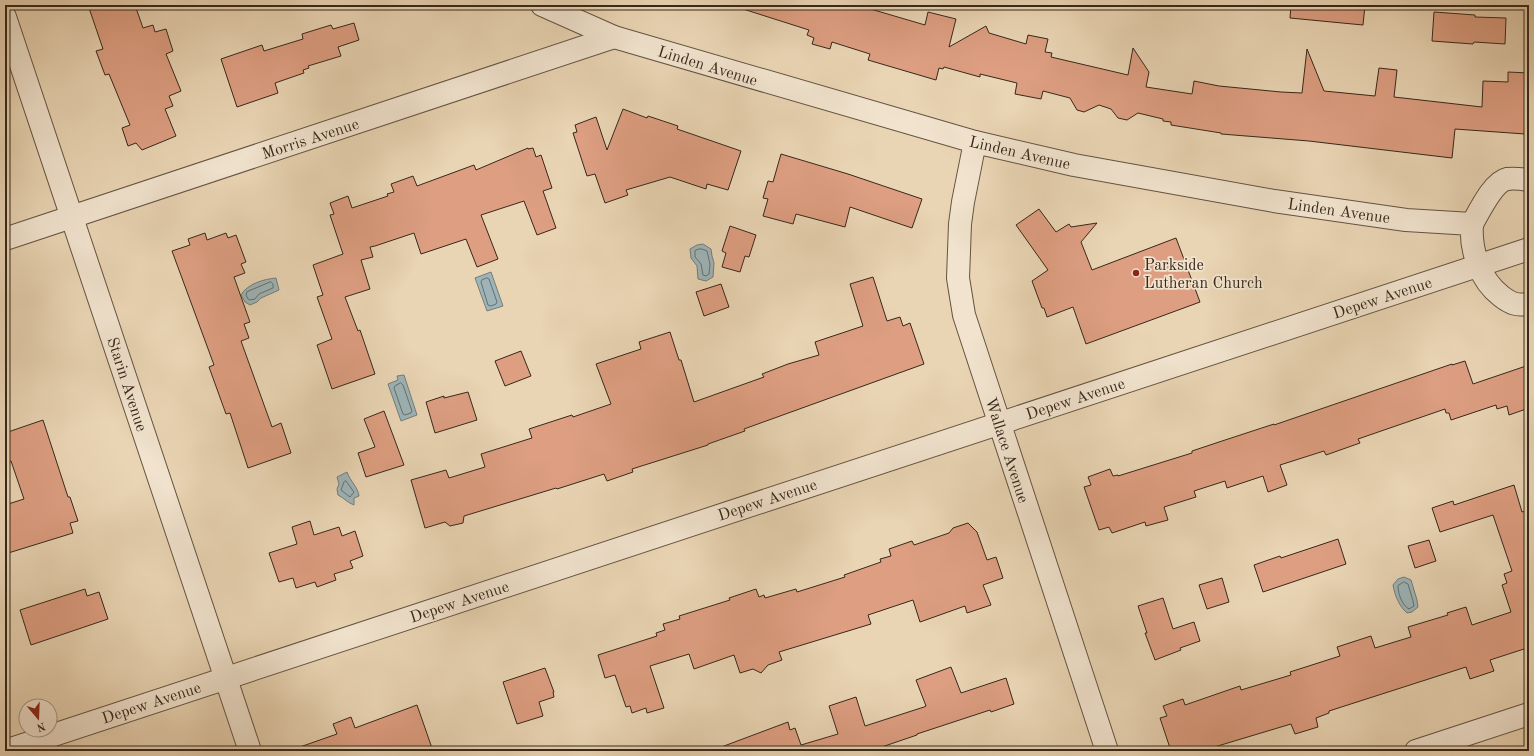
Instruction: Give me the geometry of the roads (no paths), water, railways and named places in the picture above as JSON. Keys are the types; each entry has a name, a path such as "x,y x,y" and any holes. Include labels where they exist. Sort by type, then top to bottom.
{"street":[{"name":"Linden Avenue","path":"542,5 614,37 975,142 1074,165 1274,201 1406,220 1472,224"},
{"name":"Starin Avenue","path":"5,17 250,751"},
{"name":"Morris Avenue","path":"5,240 614,37"},
{"name":"Wallace Avenue","path":"975,142 962,202 960,224 958,278 964,315 1107,751"},
{"path":"1529,180 1506,179 1497,185 1486,199 1472,224 1471,235 1478,266 1486,281 1496,293 1509,303 1523,305 1529,303"},
{"name":"Depew Avenue","path":"5,751 1529,249"},
{"path":"1416,751 1529,714"}],"water":[{"path":"703,244 711,249 714,263 713,277 706,281 698,279 697,266 691,258 690,249 697,245"},
{"path":"491,272 503,306 487,311 475,278"},
{"path":"276,278 279,290 250,305 245,302 241,295 247,288 261,281"},
{"path":"404,375 417,415 401,421 388,384 398,380 397,376"},
{"path":"347,472 356,487 359,496 354,498 354,505 338,495 337,489 339,484 337,477"},
{"path":"1404,577 1411,580 1418,607 1412,612 1407,613 1398,600 1393,585 1398,579"}],"place":[{"name":"Parkside Lutheran Church","path":"1136,273"}]}
